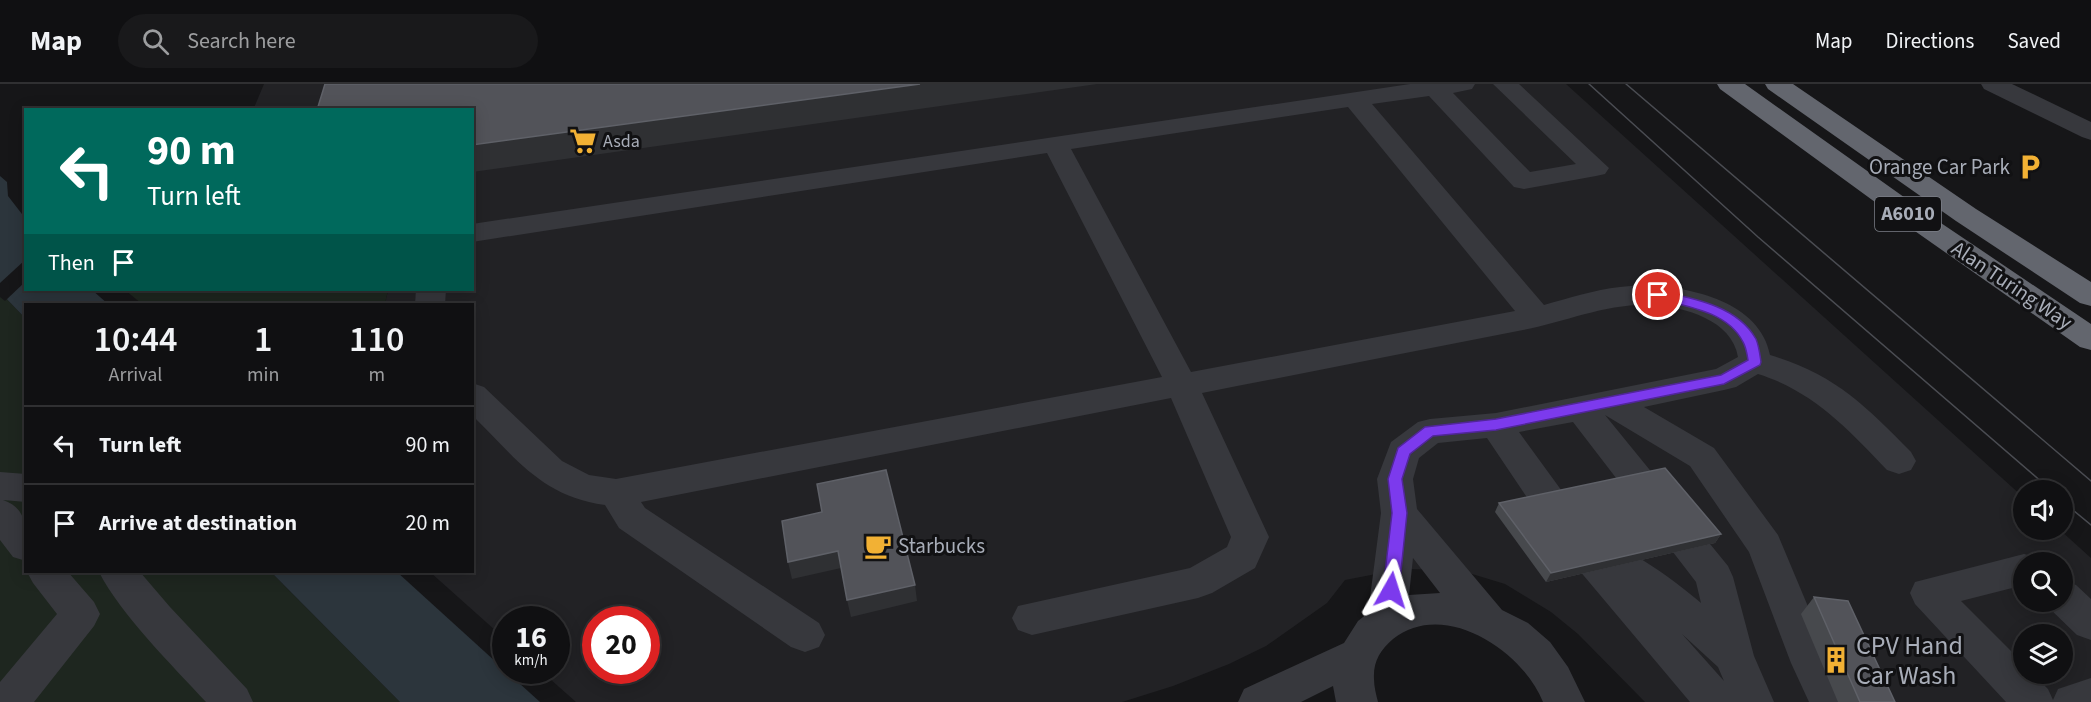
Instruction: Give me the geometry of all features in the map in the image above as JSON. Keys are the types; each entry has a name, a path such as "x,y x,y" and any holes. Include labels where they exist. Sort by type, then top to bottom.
{"highway":[{"name":"Alan Turing Way","path":"1729,84 1922,224 2091,339"},
{"name":"Alan Turing Way","path":"1777,84 1966,216 2091,296"}],"street":[{"path":"474,233 1433,86 1463,84"},
{"path":"1433,86 1524,181 1596,168 1505,84"},
{"path":"1993,84 2091,132"},
{"path":"1354,99 1537,317"},
{"path":"1032,618 1198,582 1242,557 1251,537 1181,383 1055,144"},
{"path":"474,397 550,470 582,489 616,493 1181,383 1537,317 1618,297 1658,295 1703,305 1733,322 1750,340 1755,362"},
{"path":"1387,621 1399,513 1395,479 1404,452 1430,431 1496,424 1724,379 1755,362 1785,370 1818,386 1851,411 1899,460"},
{"path":"1595,404 1714,577 1734,656 1753,702"},
{"path":"1595,404 1702,457 1765,546 1811,663 1830,702"},
{"path":"1496,424 1576,541 1716,702"},
{"path":"0,486 24,488"},
{"path":"616,493 632,518 805,635"},
{"path":"0,513 24,543"},
{"path":"1399,513 1488,621"},
{"path":"1576,541 1659,590 1734,656"},
{"path":"2013,572 1929,593 2032,702"},
{"path":"9,702 80,614 47,573"},
{"path":"119,573 156,619 232,702"},
{"path":"2073,606 2091,623"},
{"path":"1357,702 1353,679 1358,655 1365,641 1387,621 1409,612 1434,609 1461,612 1488,621 1509,632 1529,647 1567,696"},
{"path":"1259,702 1358,655"},
{"path":"2073,702 2091,697"}],"shaded area":[{"path":"264,84 1566,84 2013,488 2013,540 2071,540 2091,558 2091,702 1645,702 1578,634 1551,612 1505,584 1459,570 1402,569 1345,580 1327,603 1266,646 1229,664 1173,686 1122,702 576,702 556,684 570,684 570,606 492,606 492,627 431,573 474,573 474,303 385,303 388,291 474,291 474,108 254,108"},
{"path":"0,176 7,182 8,196 24,217 24,291 93,291 107,303 24,303 24,317 0,292"},
{"path":"126,291 388,291 385,303 141,303"},
{"path":"0,292 24,317 24,573 272,573 400,702 0,702"},
{"path":"272,573 398,573 492,658 492,684 520,684 540,702 400,702"}],"pier":[{"path":"24,261 24,283 5,301 0,297 0,283"}],"building":[{"path":"325,84 920,84 474,145 474,108 318,108"},
{"path":"1665,468 1721,534 1551,573 1499,503"},
{"path":"886,470 915,585 847,600 838,551 788,562 782,521 822,512 817,484"},
{"path":"1814,597 1848,601 1895,702 1860,702"}],"tram line":[{"path":"1589,84 1758,237 2039,480"},
{"path":"1626,84 2091,481"},
{"path":"2073,510 2091,525"}],"place":[{"name":"Asda","path":"583,141"},
{"name":"Orange Car Park","path":"2030,167"},
{"name":"Starbucks","path":"878,546"},
{"name":"CPV Hand Car Wash","path":"1836,660"}],"route":[{"path":"1391,590 1399,513 1395,479 1404,452 1430,431 1496,424 1724,379 1755,362 1750,340 1733,322 1703,305 1658,295"}]}
